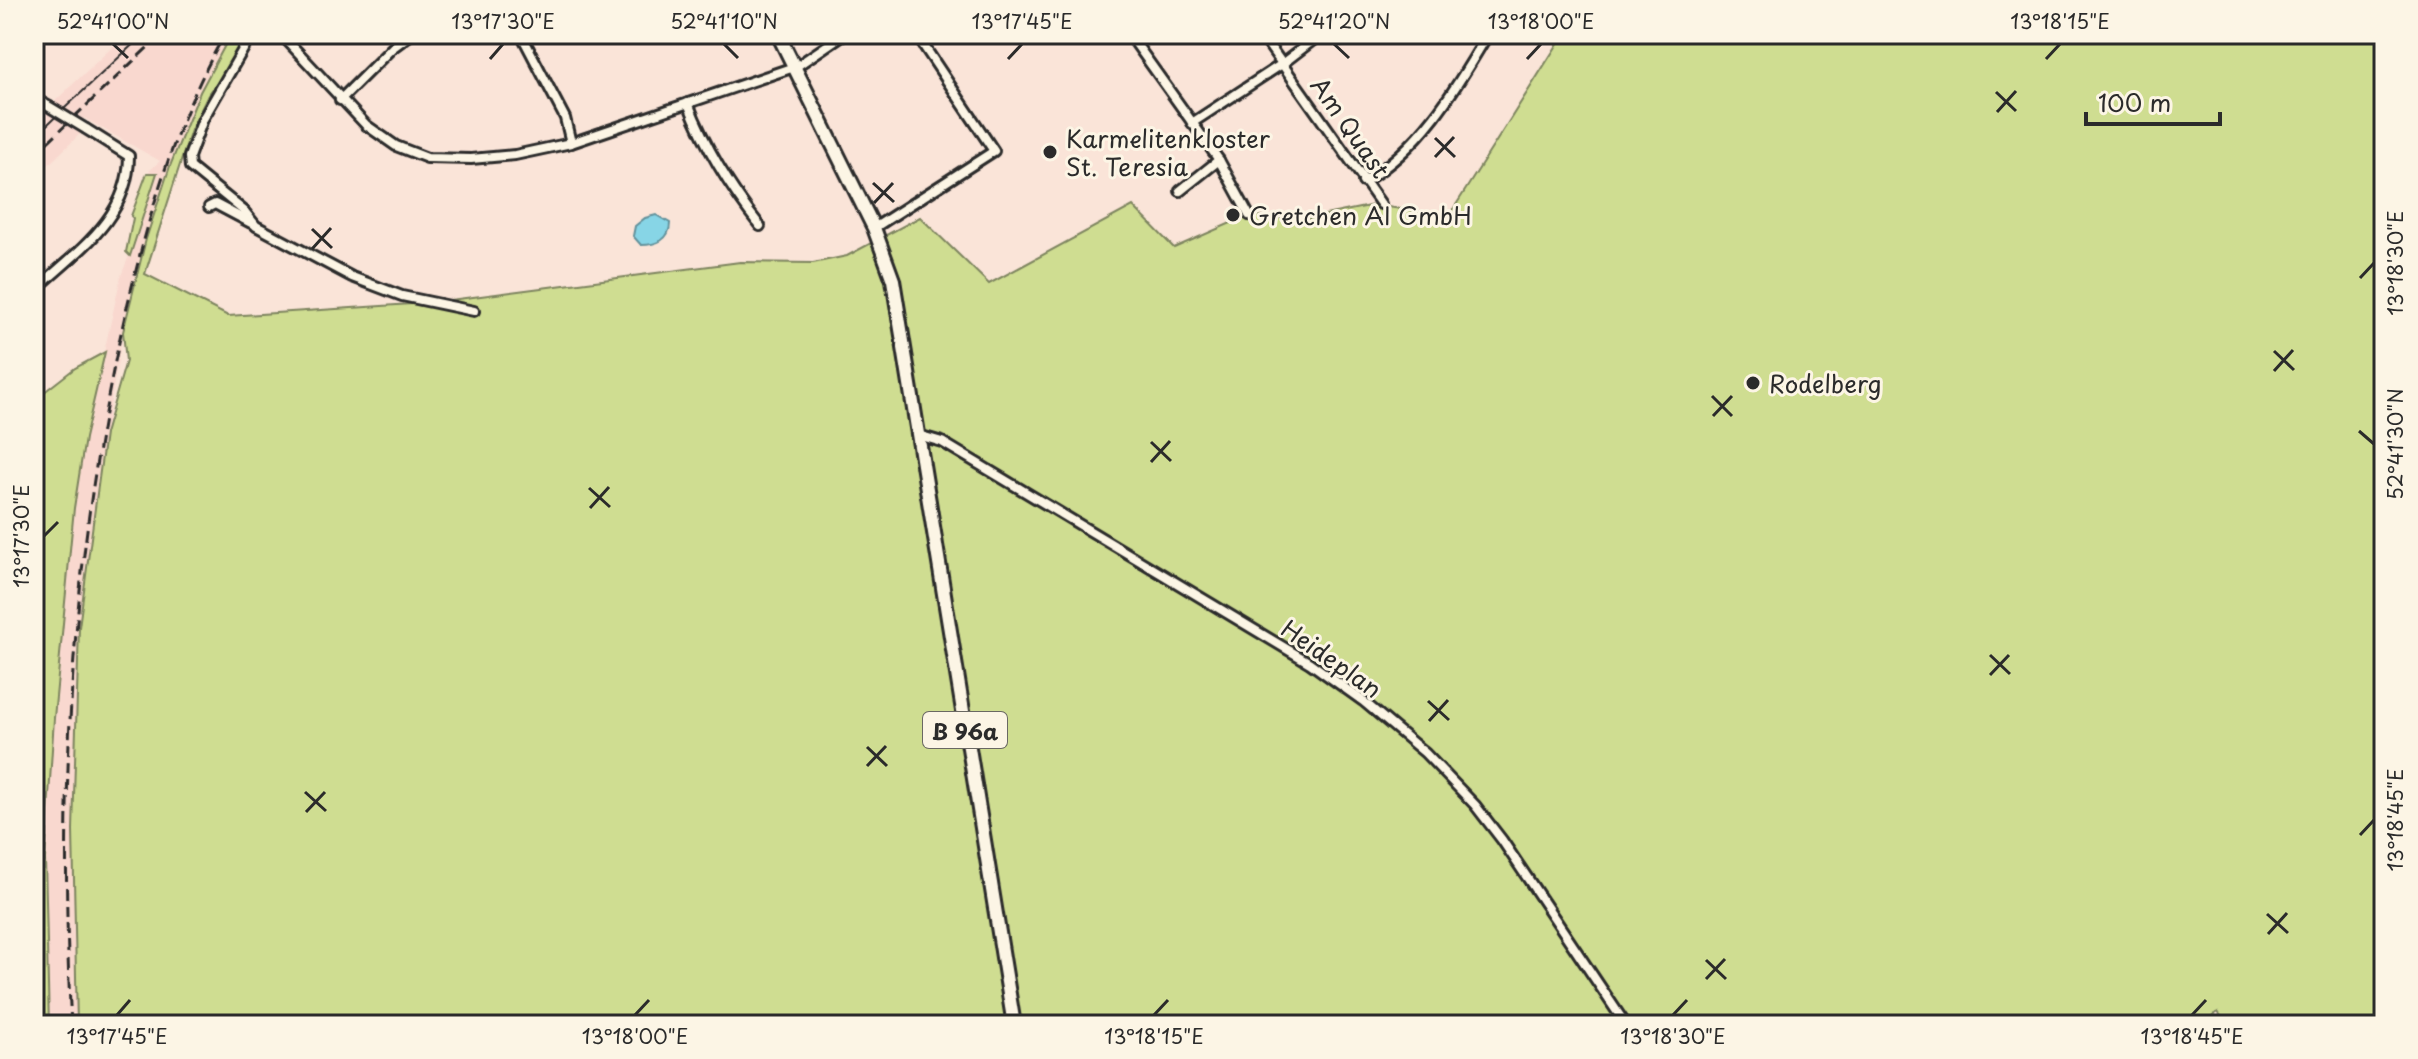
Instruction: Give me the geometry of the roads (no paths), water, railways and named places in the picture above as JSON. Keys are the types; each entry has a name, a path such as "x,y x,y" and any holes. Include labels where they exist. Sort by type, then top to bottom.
{"main road":[{"name":"B 96a","path":"778,34 889,264 1014,1025"}],"street":[{"path":"252,34 234,69 216,94 189,157 190,167 244,211 256,226"},
{"path":"281,34 340,100 366,125 396,146 427,158 471,159 515,155 571,143 794,67 844,34"},
{"path":"340,100 392,48 411,34"},
{"path":"521,34 565,118 571,143"},
{"path":"874,228 994,151 916,34"},
{"path":"1129,34 1219,160 1249,215"},
{"name":"Am Quast","path":"1261,34 1381,204"},
{"path":"1192,123 1282,64 1321,34"},
{"path":"1363,182 1389,166 1421,134 1454,91 1488,34"},
{"path":"34,98 124,150 129,156 116,209 106,223 34,291"},
{"path":"688,103 702,139 760,226"},
{"path":"1180,191 1219,160"},
{"path":"209,207 215,204 373,287 474,311"},
{"name":"Heideplan","path":"918,435 942,442 1310,663 1363,701 1425,753 1475,805 1502,840 1626,1025"}],"water":[{"path":"656,215 670,223 668,234 657,243 641,245 633,236 635,226 645,218"}],"tram line":[{"path":"34,137 144,34"}],"railway":[{"path":"34,155 162,34"},
{"path":"71,1025 67,935 68,756 81,577 93,488 126,311 154,204 192,100 225,34"}],"place":[{"name":"Karmelitenkloster St. Teresia","path":"1050,152"},
{"name":"Gretchen AI GmbH","path":"1233,215"},
{"name":"Rodelberg","path":"1753,383"}]}
